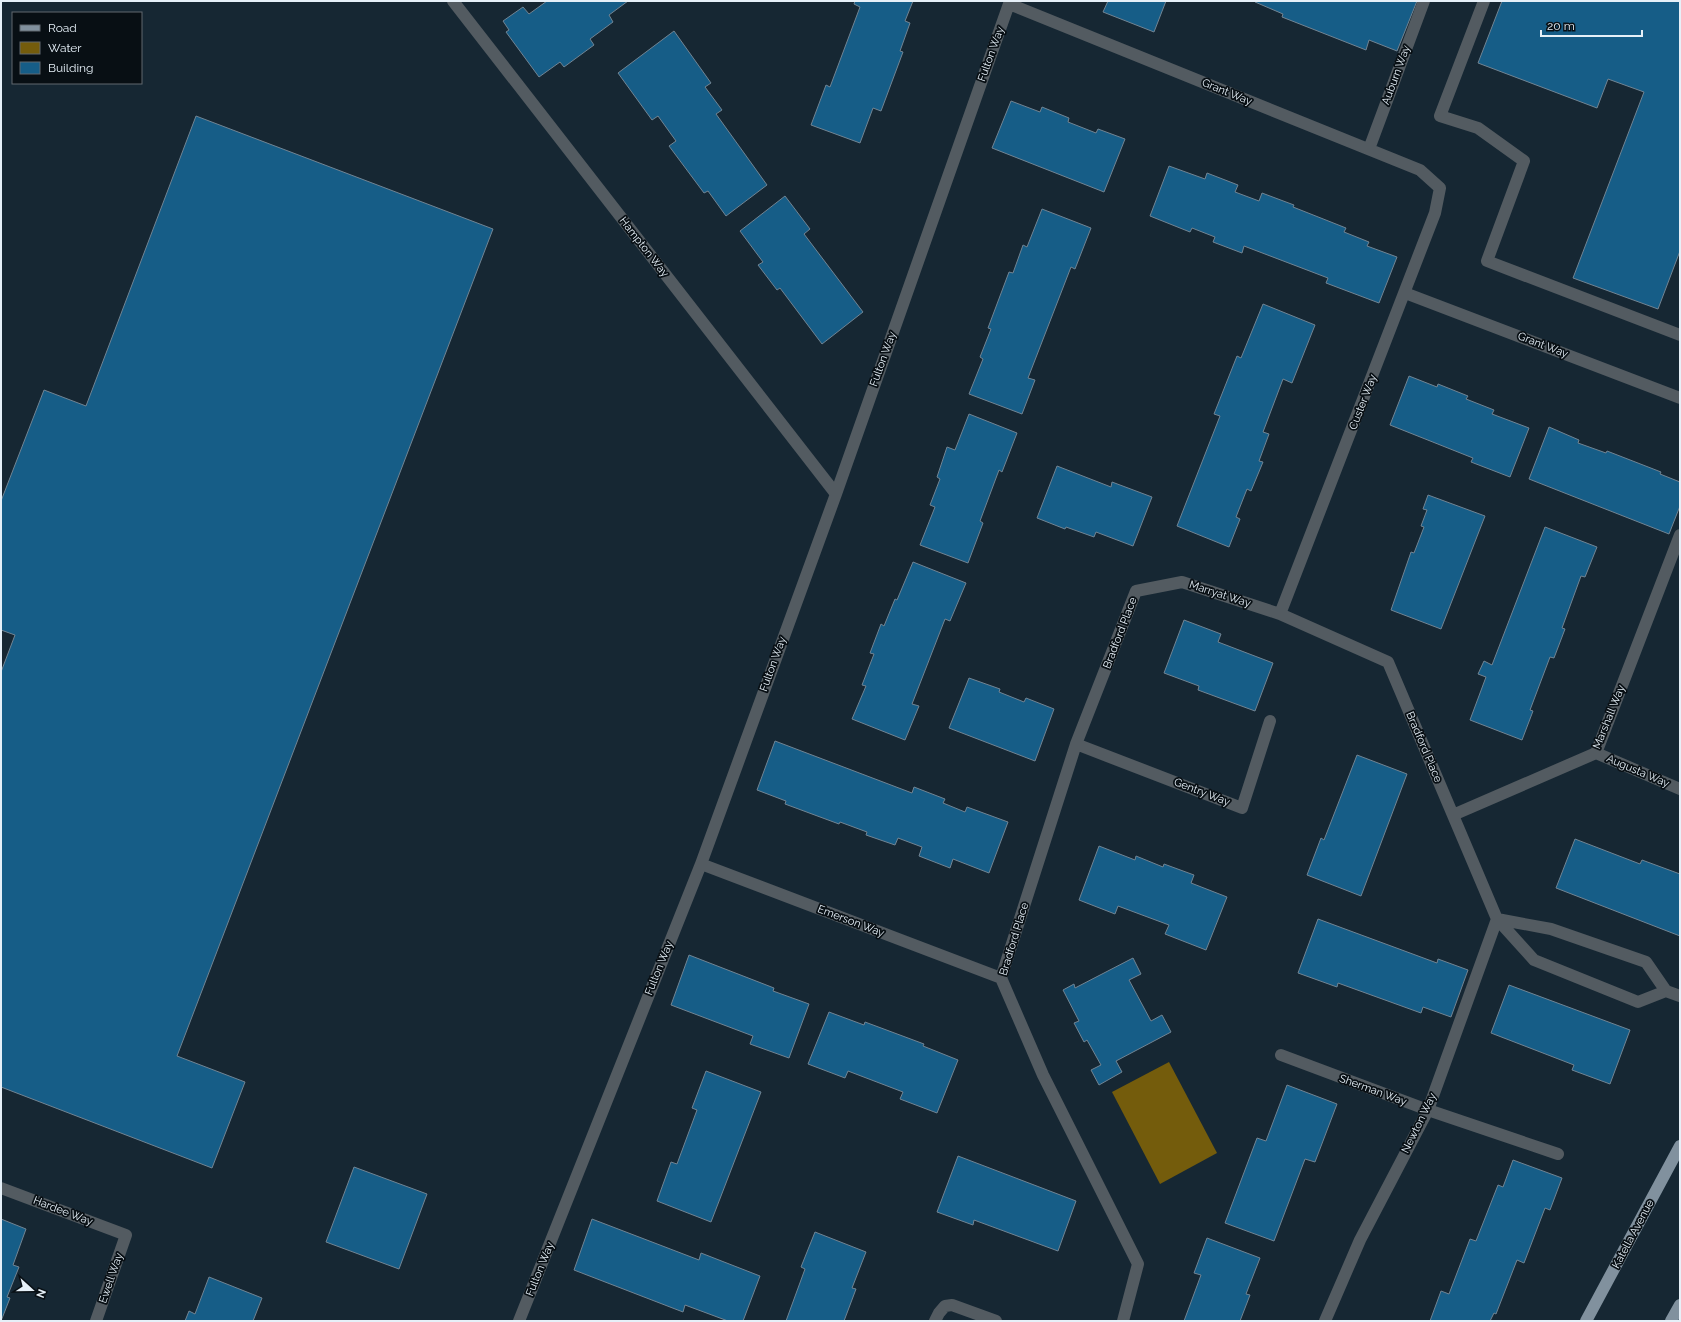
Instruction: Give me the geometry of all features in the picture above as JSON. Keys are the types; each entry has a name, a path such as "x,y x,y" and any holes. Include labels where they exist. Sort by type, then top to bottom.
{"main road":[{"name":"Katella Avenue","path":"1586,1321 1680,1146"},
{"path":"1671,1321 1680,1305"}],"street":[{"name":"Hampton Way","path":"453,1 836,494"},
{"name":"Auburn Way","path":"1369,149 1424,1"},
{"path":"1484,1 1440,116 1478,128 1524,161 1487,261 1680,335"},
{"name":"Fulton Way","path":"519,1321 701,864 836,494 1010,3"},
{"name":"Grant Way","path":"1010,3 1420,170 1440,188"},
{"name":"Custer Way","path":"1280,614 1405,293 1435,213 1440,188"},
{"name":"Grant Way","path":"1405,293 1680,398"},
{"name":"Marshall Way","path":"1453,815 1596,753 1680,536"},
{"name":"Marryat Way","path":"1136,591 1182,582 1280,614"},
{"name":"Bradford Place","path":"1123,1321 1138,1264 1043,1075 1001,978 1076,744 1136,591"},
{"name":"Bradford Place","path":"1280,614 1388,662 1497,919 1534,960 1638,1002 1666,991"},
{"name":"Gentry Way","path":"1076,744 1242,808 1270,721"},
{"name":"Augusta Way","path":"1596,753 1680,789"},
{"name":"Emerson Way","path":"701,864 1001,978"},
{"path":"1497,919 1551,929 1646,962 1666,991 1680,996"},
{"name":"Newton Way","path":"1325,1321 1360,1240 1428,1110 1497,919"},
{"name":"Sherman Way","path":"1281,1055 1428,1110 1558,1154"},
{"name":"Hardee Way","path":"1,1188 126,1235"},
{"name":"Ewell Way","path":"96,1321 126,1235"},
{"path":"935,1321 945,1306 952,1305 996,1321"}],"water":[{"path":"1169,1062 1217,1153 1160,1184 1112,1092"}],"building":[{"path":"547,1 628,1 609,15 613,22 590,39 594,45 564,67 560,62 539,77 506,32 509,30 503,21 523,7 529,14"},
{"path":"855,1 913,1 905,21 910,23 900,51 903,52 881,111 873,108 860,143 811,125 826,85 830,87 860,7 854,4"},
{"path":"1108,1 1166,1 1154,32 1103,12"},
{"path":"1417,1 1397,51 1369,40 1366,50 1282,17 1283,14 1255,2"},
{"path":"1502,1 1680,1 1680,251 1658,309 1573,278 1644,92 1608,79 1597,108 1478,63"},
{"path":"674,31 711,83 705,87 722,110 716,114 767,185 726,216 708,191 704,193 669,146 676,141 658,116 652,120 618,73"},
{"path":"1011,101 1040,112 1042,107 1069,118 1068,122 1096,133 1098,129 1125,139 1104,192 992,148"},
{"path":"196,116 493,229 177,1056 245,1082 212,1168 1,1087 1,672 15,635 1,630 1,501 44,390 86,406"},
{"path":"1169,166 1205,179 1207,173 1238,185 1235,192 1259,201 1262,193 1294,205 1293,207 1346,228 1344,232 1369,242 1367,246 1397,257 1379,303 1326,283 1328,278 1244,246 1242,253 1213,242 1215,237 1192,228 1190,232 1150,216"},
{"path":"785,196 810,229 804,234 863,312 822,344 780,288 777,290 758,265 763,262 740,231"},
{"path":"1042,209 1091,228 1075,269 1071,267 1028,378 1035,380 1022,414 969,394 983,359 980,357 991,329 988,328 1009,272 1013,273 1023,245 1027,247"},
{"path":"1263,304 1315,325 1292,383 1283,379 1263,432 1269,434 1259,461 1263,462 1251,491 1247,489 1236,517 1240,519 1229,547 1177,526 1220,416 1214,414 1237,356 1241,358"},
{"path":"1409,376 1437,387 1438,384 1468,396 1466,399 1494,410 1492,414 1529,428 1510,477 1471,462 1473,458 1390,425"},
{"path":"969,414 1017,433 1002,472 999,470 980,521 983,523 968,563 920,545 935,507 930,505 940,479 937,477 947,447 955,450"},
{"path":"1549,427 1579,440 1578,443 1606,453 1607,451 1661,472 1660,474 1680,482 1680,506 1669,534 1529,479"},
{"path":"1057,466 1111,487 1112,482 1152,497 1133,546 1096,532 1094,537 1066,527 1065,529 1037,518"},
{"path":"1428,495 1485,516 1441,629 1391,610 1411,552 1414,553 1424,527 1421,526 1427,510 1423,509"},
{"path":"1545,527 1597,547 1585,577 1581,576 1562,628 1565,629 1554,658 1550,657 1530,710 1533,711 1522,740 1470,720 1486,677 1478,674 1484,661 1492,665"},
{"path":"913,562 966,583 950,621 945,619 912,704 919,706 905,740 852,719 866,686 862,685 874,654 870,653 881,624 884,626"},
{"path":"1184,620 1221,634 1218,642 1273,663 1255,711 1198,690 1199,686 1164,673"},
{"path":"969,678 1000,689 999,692 1024,702 1026,698 1054,709 1035,761 949,728"},
{"path":"775,741 912,793 914,787 945,799 943,803 965,812 967,807 1008,822 989,873 953,859 950,868 919,856 922,847 898,838 895,845 866,835 867,832 840,822 839,824 785,804 786,801 757,790"},
{"path":"1357,755 1407,774 1361,896 1307,875 1321,838 1324,840"},
{"path":"1575,839 1640,864 1642,860 1680,874 1680,936 1556,888"},
{"path":"1099,846 1135,860 1136,856 1163,867 1164,864 1194,875 1191,883 1227,897 1206,950 1165,934 1169,925 1118,906 1115,914 1079,900"},
{"path":"1318,919 1437,963 1438,959 1468,970 1451,1017 1423,1007 1421,1013 1338,983 1337,987 1298,973"},
{"path":"689,955 774,988 773,991 809,1004 789,1058 750,1044 753,1036 671,1005"},
{"path":"1133,958 1141,974 1129,980 1151,1021 1162,1015 1171,1032 1116,1061 1122,1072 1099,1085 1091,1070 1101,1065 1087,1040 1084,1042 1074,1023 1079,1021 1063,990 1074,984 1075,988"},
{"path":"1509,985 1630,1030 1610,1084 1572,1070 1574,1065 1491,1033"},
{"path":"829,1012 864,1025 865,1022 924,1044 923,1046 958,1060 937,1113 900,1099 903,1092 848,1071 845,1078 808,1064"},
{"path":"706,1071 761,1092 711,1222 657,1201 671,1162 677,1164 697,1110 692,1108"},
{"path":"1287,1085 1337,1104 1315,1162 1305,1159 1274,1241 1225,1223 1257,1138 1266,1141"},
{"path":"958,1156 1076,1201 1058,1251 974,1220 973,1225 937,1212"},
{"path":"1513,1160 1562,1178 1550,1210 1545,1208 1524,1263 1517,1260 1496,1314 1494,1313 1490,1321 1430,1321 1441,1291 1449,1294 1470,1239 1476,1241 1498,1185 1503,1187"},
{"path":"354,1167 427,1194 399,1269 326,1242"},
{"path":"1,1219 26,1229 13,1265 19,1267 7,1297 10,1298 1,1321"},
{"path":"592,1219 699,1260 701,1253 760,1276 743,1321 728,1321 685,1305 683,1312 574,1270"},
{"path":"815,1232 866,1252 852,1288 856,1289 844,1321 786,1321 805,1269 801,1267"},
{"path":"1207,1238 1260,1258 1246,1294 1250,1295 1240,1321 1184,1321 1201,1275 1194,1273"},
{"path":"209,1277 262,1298 253,1321 185,1321 189,1311 195,1314"}]}
